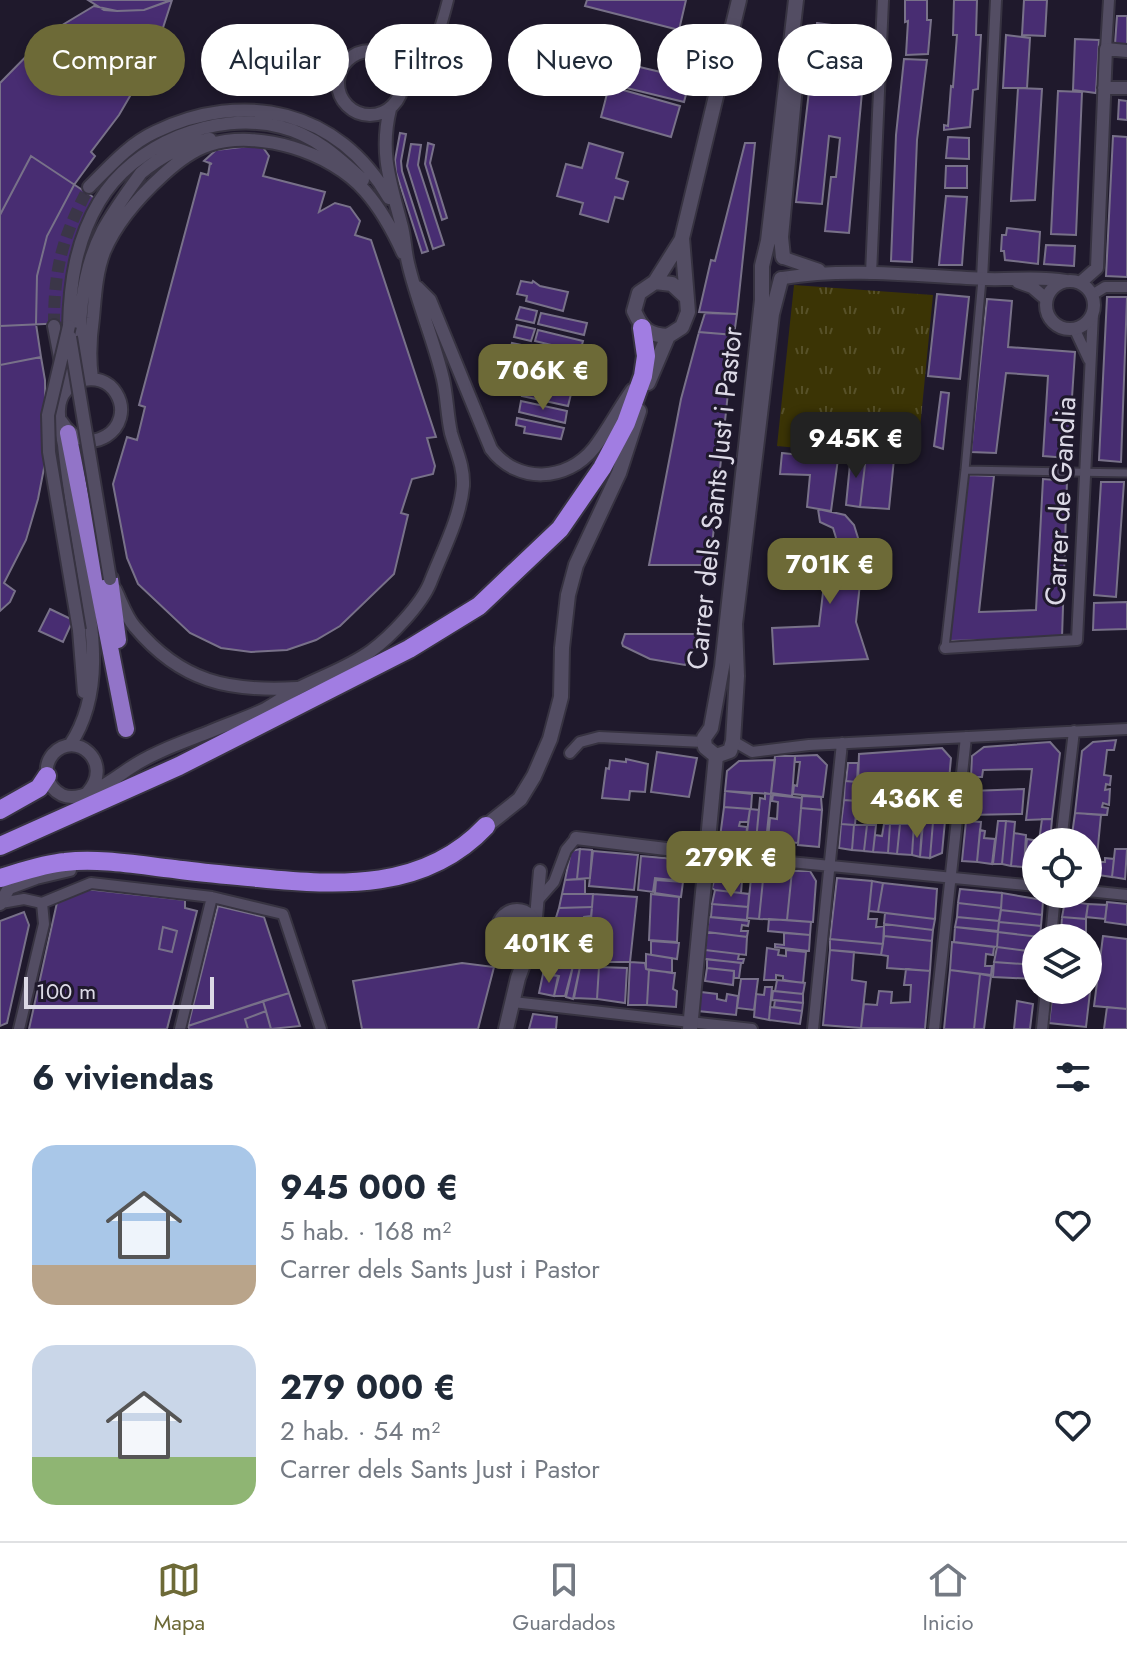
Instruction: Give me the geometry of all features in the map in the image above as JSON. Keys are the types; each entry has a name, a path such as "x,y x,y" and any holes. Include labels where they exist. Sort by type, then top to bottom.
{"highway":[{"path":"0,846 205,753 409,649 479,606 560,529 580,504 626,423 643,376 646,356 642,328"},
{"path":"65,427 81,488 108,647 126,729 124,686 110,579"},
{"path":"0,810 39,788 47,776"},
{"path":"0,878 66,861 124,862 299,882 349,884 413,872 444,859 470,843 486,826"}],"main road":[{"path":"486,826 520,799 534,776 556,721 561,697 568,595 576,565 619,473 654,364 668,336 682,327 688,312 682,238 739,0"},
{"name":"Carrer dels Sants Just i Pastor","path":"784,258 781,237 795,85 797,0"},
{"name":"Carrer dels Sants Just i Pastor","path":"711,728 722,667 762,300 763,266 797,0"},
{"path":"668,336 654,336 642,328 634,311 639,293 655,282 682,238"},
{"path":"771,255 784,258 788,266 782,278 768,279 763,266 771,255"},
{"name":"Carrer dels Sants Just i Pastor","path":"733,739 738,593 770,330 782,278"},
{"path":"655,282 672,284 685,296"},
{"path":"724,727 733,739 730,751 716,756 708,751 705,734 711,728 724,727"},
{"path":"690,1026 716,756"},
{"path":"506,1029 518,978 534,934 528,914 517,910 506,914 500,922 499,933 508,945 518,978"},
{"path":"508,945 523,946 534,934"}],"street":[{"path":"440,24 448,0"},
{"path":"871,274 883,0"},
{"path":"945,648 982,279 996,0"},
{"path":"1080,283 1097,268 1109,0"},
{"path":"1106,49 1127,51"},
{"path":"365,52 357,53 343,63 337,77 338,92 346,103 359,112 376,113 390,109 400,96"},
{"path":"1104,88 1127,88"},
{"path":"89,187 119,157 153,132 200,114 231,109 263,110 308,124 340,141 375,174 399,214"},
{"path":"54,326 66,389 59,409 65,427 68,487 93,635 93,672 83,715 70,745 52,755 47,776 54,789 67,797 74,797 106,785 134,765 266,708 299,687 343,668 372,650 398,626 427,589 459,510 463,483 443,379 408,263 384,155 385,127 390,109"},
{"path":"299,687 265,690 223,686 195,676 164,655 134,626 110,579 69,326 70,286 75,259 88,225 100,200 115,181 140,158 175,138 207,127 263,123 304,135 333,152 374,190 382,202 385,217"},
{"path":"87,379 96,285 105,251 124,218 152,185 174,166 208,145 265,140 290,145 323,160 364,189 385,217 408,263"},
{"path":"784,258 822,271"},
{"path":"782,278 822,271 1011,280 1047,278 1080,283 1092,295 1093,313 1086,324 1075,330 1059,327 1048,315 1046,299 1053,287 1066,281"},
{"path":"1011,280 1032,287 1046,299"},
{"path":"414,285 430,300 491,449 501,462 515,471 537,475 574,465 593,450 643,376"},
{"path":"1092,295 1105,287 1127,287"},
{"name":"Carrer de Gandia","path":"945,648 1077,640 1093,313"},
{"path":"69,326 48,415 49,452 79,630 84,673 83,715"},
{"name":"Carrer de Gandia","path":"1075,330 1091,364"},
{"path":"65,427 83,441 99,440 113,432 121,418 121,404 116,391 106,382 87,379 66,389"},
{"path":"965,470 1127,473"},
{"path":"733,739 752,752 842,743 1127,729"},
{"path":"1063,828 1074,731"},
{"path":"570,753 580,742 599,737 704,742"},
{"path":"934,1029 966,737"},
{"path":"813,1029 842,743"},
{"path":"70,745 85,749 95,759 97,777 88,792"},
{"path":"539,899 554,882 566,850 576,838 1022,885"},
{"path":"1,904 9,888 36,878 124,862"},
{"path":"534,934 540,871"},
{"path":"1,904 24,899 42,903 91,883 212,897 283,914 321,1029"},
{"path":"1102,892 1127,895"},
{"path":"180,1029 212,897"},
{"path":"19,1029 44,924 42,903"},
{"path":"513,1002 690,1026 752,1029"},
{"path":"1042,1029 1045,1004"}],"green space":[{"path":"794,285 933,295 917,459 777,446"}],"building":[{"path":"88,0 171,0 144,10 117,11 104,10"},
{"path":"172,0 164,24 64,24 94,6 117,11 144,10"},
{"path":"587,0 686,0 680,24 657,24 585,6"},
{"path":"905,0 927,0 927,20 931,20 928,54 906,55 908,21 905,22"},
{"path":"954,0 977,0 976,35 981,35 978,89 973,90 970,127 944,130 944,125 948,126 957,35 953,35"},
{"path":"1024,0 1047,0 1045,36 1022,35"},
{"path":"1117,16 1127,16 1127,45 1115,44"},
{"path":"1006,35 1030,38 1027,88 1003,88"},
{"path":"1075,39 1099,40 1096,93 1073,90"},
{"path":"24,59 24,96 130,96 91,152 95,156 74,185 47,236 37,276 36,324 41,357 0,365 0,83"},
{"path":"904,59 927,60 917,140 912,262 891,261 896,135"},
{"path":"641,67 657,71 657,95 641,92"},
{"path":"1018,88 1042,89 1035,200 1011,201"},
{"path":"1058,91 1082,92 1076,235 1051,234"},
{"path":"641,95 680,106 671,137 601,117 606,96"},
{"path":"659,96 686,96 684,102"},
{"path":"808,96 862,96 849,233 825,231 831,177 836,177 840,138 829,136 822,204 796,202"},
{"path":"1119,100 1127,101 1127,120 1118,119"},
{"path":"400,133 406,134 402,171 428,251 422,253 396,172"},
{"path":"1113,136 1127,137 1127,277 1106,276"},
{"path":"948,137 969,138 969,159 946,158"},
{"path":"428,143 434,145 430,163 447,218 442,220 425,164"},
{"path":"589,143 623,153 616,178 628,182 623,199 615,197 608,222 580,214 583,203 557,196 566,164 582,168"},
{"path":"745,143 755,143 737,314 699,312 711,260 715,261"},
{"path":"411,144 421,145 418,165 444,245 433,249 407,166"},
{"path":"262,146 269,156 263,176 325,192 319,212 335,203 350,207 360,221 355,235 371,240 436,437 427,438 435,466 433,474 412,479 401,513 408,515 394,574 340,626 316,640 287,650 251,652 221,648 190,633 138,584 127,558 113,484 127,437 137,440 145,407 139,405 201,173 208,175 210,163 204,161 216,150"},
{"path":"31,156 99,201 85,226 66,323 0,326 0,215"},
{"path":"946,166 967,166 967,188 945,188"},
{"path":"946,196 967,197 962,265 939,265"},
{"path":"1007,228 1040,232 1038,264 1005,260 1004,251 1001,251 1002,235 1006,235"},
{"path":"1046,245 1075,246 1074,266 1044,264"},
{"path":"521,281 533,281 540,286 568,292 563,311 526,301 527,296 517,294"},
{"path":"937,294 969,297 960,379 928,376"},
{"path":"1107,297 1127,297 1121,462 1099,460"},
{"path":"987,299 1012,301 1008,347 1075,352 1068,458 1043,456 1048,376 1006,373 996,453 971,452"},
{"path":"520,307 537,311 534,323 516,319"},
{"path":"541,313 587,323 584,335 538,324"},
{"path":"705,313 737,314 734,335 699,332"},
{"path":"517,325 535,329 531,341 514,337"},
{"path":"538,330 583,341 580,352 535,341"},
{"path":"699,332 734,335 710,565 649,565 681,399"},
{"path":"512,343 531,347 528,358 509,353"},
{"path":"534,348 579,359 576,370 531,360"},
{"path":"41,357 45,380 46,458 26,540 4,583 15,591 10,602 0,611 0,365"},
{"path":"583,359 601,363 598,375 580,371"},
{"path":"509,360 526,365 524,376 506,371"},
{"path":"529,366 575,377 572,388 527,376"},
{"path":"580,375 597,379 594,393 576,388"},
{"path":"504,378 523,383 520,394 501,389"},
{"path":"526,383 571,394 568,406 522,396"},
{"path":"941,392 949,393 943,449 934,446"},
{"path":"521,401 567,411 565,423 519,412"},
{"path":"517,418 564,428 561,439 524,433 525,427 516,425"},
{"path":"782,453 838,459 831,511 807,507 810,475 780,474"},
{"path":"851,454 866,456 860,507 846,505"},
{"path":"866,456 894,459 889,509 860,507"},
{"path":"968,475 994,476 979,612 1036,610 1043,479 1067,481 1062,638 949,641"},
{"path":"1101,482 1124,482 1116,597 1094,595"},
{"path":"818,509 845,515 854,525 863,554 856,622 868,659 774,664 772,628 819,626 828,551 840,551 833,528 820,522"},
{"path":"1127,602 1127,629 1093,630 1094,603"},
{"path":"50,609 73,620 63,642 39,631"},
{"path":"625,634 703,634 685,665 650,659 623,646"},
{"path":"1116,740 1114,750 1107,750 1104,775 1111,776 1110,785 1106,784 1105,790 1110,789 1109,805 1103,803 1102,807 1108,808 1107,815 1075,813 1082,751 1093,742"},
{"path":"1050,742 1060,753 1052,819 1026,820 1032,769 983,770 982,777 971,777 972,756 984,747"},
{"path":"942,748 951,758 949,780 858,784 859,754"},
{"path":"657,752 697,758 689,797 651,792"},
{"path":"817,755 827,765 823,797 793,794 800,762 795,762 795,756"},
{"path":"775,756 795,756 792,796 771,793"},
{"path":"626,759 648,764 645,792 630,791 629,800 602,798 610,760 626,762"},
{"path":"775,760 771,794 725,791 727,771 739,761"},
{"path":"848,763 858,763 857,782 846,781"},
{"path":"845,781 857,782 857,801 844,800"},
{"path":"1024,789 1022,814 967,815 970,791"},
{"path":"948,790 945,817 856,819 857,794"},
{"path":"725,791 752,794 751,809 724,807"},
{"path":"765,793 771,794 766,841 756,841 760,798 765,799"},
{"path":"773,795 802,798 798,843 768,840 770,818 777,819 778,802 772,801"},
{"path":"802,796 821,797 822,810 801,808"},
{"path":"844,800 857,801 855,825 841,824"},
{"path":"724,807 750,809 748,822 740,822 739,826 747,827 746,840 720,837"},
{"path":"801,808 822,810 819,847 798,845"},
{"path":"750,809 759,810 756,841 746,840"},
{"path":"1075,813 1101,815 1100,828 1073,828"},
{"path":"1042,819 1052,819 1051,828 1041,828"},
{"path":"945,821 942,853 930,858 933,822"},
{"path":"966,821 981,822 977,862 962,861"},
{"path":"998,821 1006,821 1002,864 993,864"},
{"path":"1006,821 1015,822 1011,866 1002,864"},
{"path":"933,822 930,858 920,857 923,823"},
{"path":"922,823 920,857 912,855 914,824"},
{"path":"841,824 854,825 852,850 839,848"},
{"path":"884,824 890,824 888,853 873,852 875,835 882,836"},
{"path":"890,824 900,824 897,854 888,853"},
{"path":"900,824 914,824 912,855 897,854"},
{"path":"854,825 867,825 864,851 852,850"},
{"path":"867,825 876,825 873,852 864,851"},
{"path":"980,830 985,831 984,838 995,839 992,864 977,862"},
{"path":"1014,833 1022,834 1022,867 1011,866"},
{"path":"580,849 592,850 590,878 577,879"},
{"path":"580,849 577,879 565,880 571,851"},
{"path":"1115,849 1127,849 1125,879 1112,877"},
{"path":"593,851 638,855 634,890 589,886"},
{"path":"641,856 686,860 683,881 655,878 653,892 638,890"},
{"path":"1105,858 1114,859 1112,877 1102,876 1102,862"},
{"path":"716,865 743,868 742,881 715,878"},
{"path":"752,868 764,870 759,919 747,918"},
{"path":"764,870 792,871 787,920 759,919"},
{"path":"792,871 810,871 816,881 813,922 787,920"},
{"path":"715,878 742,881 741,893 715,890 712,888"},
{"path":"837,878 872,881 868,919 877,919 876,927 884,926 883,944 830,939"},
{"path":"585,879 585,894 562,894 565,880"},
{"path":"656,880 683,882 681,897 655,893"},
{"path":"872,881 883,883 878,912 869,911"},
{"path":"883,883 937,889 935,919 878,912"},
{"path":"86,889 185,900 185,908 197,911 167,1029 29,1029 58,898"},
{"path":"960,889 1002,893 1001,908 958,903"},
{"path":"715,890 749,894 748,907 712,904"},
{"path":"1002,893 1022,896 1022,908 1042,908 1042,915 1001,910"},
{"path":"562,894 593,894 592,907 559,908"},
{"path":"593,894 637,897 630,962 600,962 602,934 590,933"},
{"path":"651,894 679,897 677,942 649,940"},
{"path":"1107,902 1127,904 1127,925 1105,922"},
{"path":"958,903 1001,908 999,921 957,917"},
{"path":"712,904 748,907 747,920 711,917"},
{"path":"1107,905 1105,919 1086,917 1087,908"},
{"path":"218,906 264,917 289,993 188,1026"},
{"path":"592,907 591,916 584,917 583,923 554,924 559,908"},
{"path":"1064,908 1087,908 1086,919 1062,917"},
{"path":"1001,910 1042,915 1041,924 999,922"},
{"path":"24,912 29,925 7,1023 0,1026 0,921"},
{"path":"885,913 935,919 933,930 884,924"},
{"path":"709,917 749,921 748,926 742,925 741,931 748,931 747,937 707,932"},
{"path":"957,917 999,921 998,931 955,927"},
{"path":"1062,917 1086,919 1086,924 1062,924"},
{"path":"769,919 811,922 810,935 768,931"},
{"path":"999,922 1022,924 1022,935 998,932"},
{"path":"555,924 589,926 586,940 552,937"},
{"path":"884,924 933,930 932,941 884,936"},
{"path":"163,927 177,931 172,952 159,949"},
{"path":"955,927 998,932 997,947 954,942"},
{"path":"707,932 747,937 746,955 705,950"},
{"path":"998,932 1022,935 1022,950 997,947"},
{"path":"784,933 810,935 809,951 775,947 775,944 784,945"},
{"path":"884,936 932,941 930,971 887,968 888,956 881,955"},
{"path":"1103,936 1127,939 1127,1009 1094,1006 1102,1004"},
{"path":"552,937 586,940 587,967 547,964"},
{"path":"830,939 883,944 881,955 830,950"},
{"path":"651,941 679,943 677,959 651,955"},
{"path":"952,942 994,947 993,955 986,954 985,966 992,966 991,975 950,970"},
{"path":"997,947 1022,950 1022,964 994,962"},
{"path":"767,948 779,950 778,955 786,956 786,950 806,952 803,983 783,980 783,976 776,975 776,980 764,980"},
{"path":"705,950 739,954 738,959 744,959 743,963 704,959"},
{"path":"830,950 854,952 852,980 866,982 861,1028 823,1025"},
{"path":"646,954 672,958 672,973 646,969"},
{"path":"707,959 741,963 739,978 734,978 734,971 707,968"},
{"path":"630,962 645,963 649,970 647,1005 628,1005"},
{"path":"994,962 1022,964 1022,978 993,977"},
{"path":"462,963 494,967 478,1029 362,1029 353,981"},
{"path":"546,964 573,966 565,996 554,996 559,976 544,973"},
{"path":"573,966 580,967 573,999 566,997"},
{"path":"580,967 599,967 597,999 574,998"},
{"path":"599,967 627,968 625,1003 597,999"},
{"path":"707,968 734,971 733,985 705,981"},
{"path":"906,969 930,971 925,1029 861,1028 864,1004 877,1005 879,991 892,992 891,1003 910,1002 911,985 904,985"},
{"path":"649,970 675,973 673,989 677,991 676,1007 647,1005"},
{"path":"950,970 980,974 974,1029 944,1029"},
{"path":"543,974 558,976 554,996 539,993"},
{"path":"980,974 991,976 984,1029 974,1029"},
{"path":"741,979 758,979 754,1010 737,1008"},
{"path":"777,980 805,983 803,994 775,991"},
{"path":"765,987 772,987 769,1020 754,1017 756,994 764,995"},
{"path":"773,991 803,994 803,1003 772,1000"},
{"path":"701,992 717,994 717,999 726,1001 727,994 738,996 736,1015 698,1011"},
{"path":"289,993 300,1026 271,1029 263,1001"},
{"path":"775,1000 803,1003 802,1011 774,1007"},
{"path":"263,1001 266,1011 245,1019 248,1029 189,1029 188,1026"},
{"path":"1017,1001 1033,1004 1030,1029 1014,1029"},
{"path":"1051,1004 1089,1004 1086,1027 1049,1023"},
{"path":"770,1007 802,1011 800,1024 769,1020"},
{"path":"1107,1007 1127,1009 1127,1029 1104,1029"},
{"path":"266,1011 271,1029 248,1029 245,1019"},
{"path":"533,1014 557,1017 556,1029 529,1029"}],"tunnel":[{"path":"54,326 61,254 89,187"}]}
